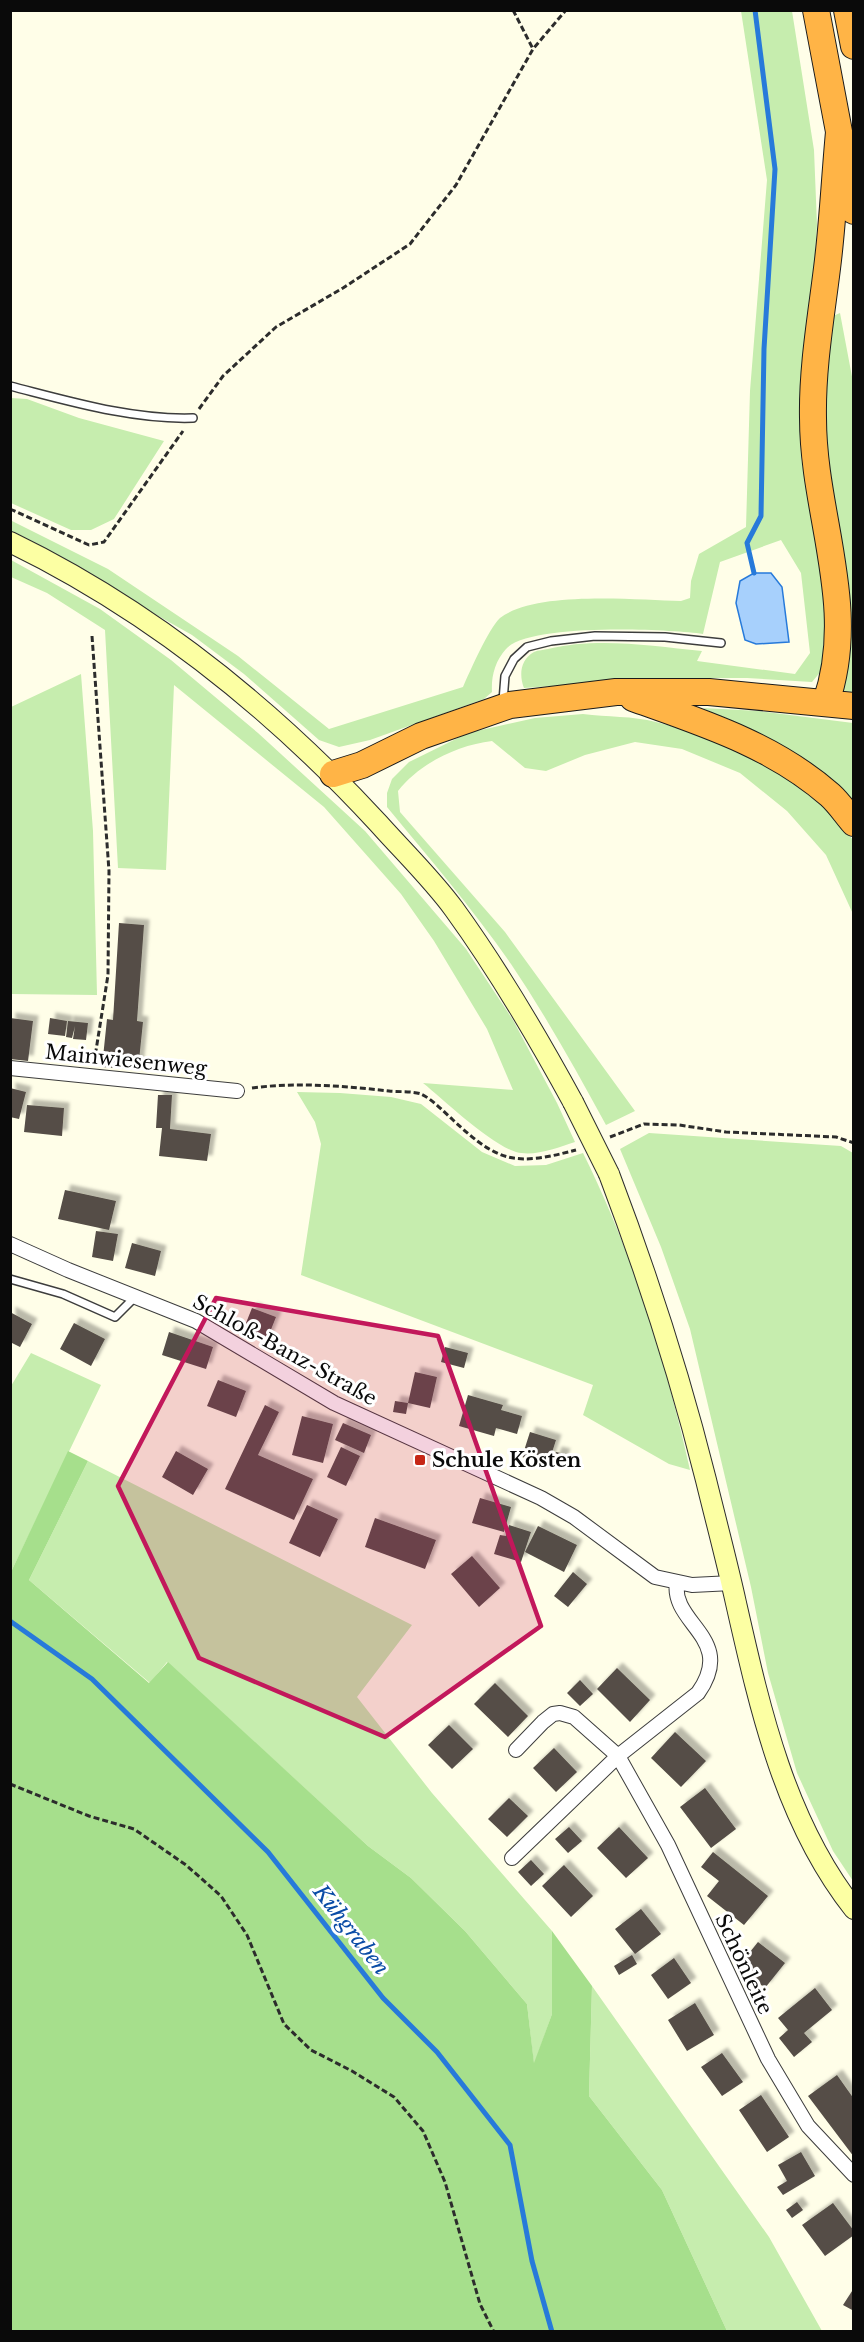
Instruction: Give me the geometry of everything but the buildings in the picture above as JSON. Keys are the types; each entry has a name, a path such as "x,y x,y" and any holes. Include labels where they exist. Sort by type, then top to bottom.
{"highway":[{"path":"816,10 854,211"},
{"path":"847,10 854,46"},
{"path":"826,702 837,664 839,628 837,595 818,474 813,405 816,354 829,258 839,132"},
{"path":"616,692 734,735 780,758 831,796 854,823"},
{"path":"333,774 362,765 421,736 504,707 616,692 709,692 854,706"}],"street":[{"path":"10,542 93,586 165,632 232,683 333,774 452,907 505,982 573,1102 609,1174 640,1258 692,1422 760,1705 789,1792 812,1843 854,1909"},
{"name":"Mainwiesenweg","path":"10,1068 237,1090"},
{"name":"Schloß-Banz-Straße","path":"10,1244 68,1270 196,1321 334,1403 541,1498 574,1517 655,1577 692,1585 732,1582"},
{"path":"512,1858 618,1756 698,1693 704,1684 711,1656 708,1644 692,1624 676,1592 677,1582"},
{"name":"Schönleite","path":"516,1750 543,1722 553,1714 560,1713 574,1717 618,1756 668,1845 768,2059 808,2126 854,2175"}],"lane":[{"path":"10,386 114,410 167,418 193,418"},
{"path":"504,707 502,693 504,676 514,659 527,647 551,641 595,636 665,637 722,643"},
{"path":"10,1279 63,1294 115,1317 136,1296"}],"path":[{"path":"513,10 533,49"},
{"path":"10,509 88,545 104,542 223,376 276,327 343,288 410,244 456,185 533,49 566,10"},
{"path":"92,636 109,872 108,975 92,1076"},
{"path":"237,1090 263,1087 343,1086 420,1094 473,1139 499,1155 524,1160 546,1158 579,1149"},
{"path":"606,1139 644,1124 679,1125 726,1132 836,1137 854,1143"},
{"path":"10,1784 89,1816 135,1829 186,1865 221,1896 247,1935 284,2024 311,2050 352,2071 394,2097 423,2131 445,2182 480,2304 495,2331"}],"highlighted area":[{"path":"216,1298 438,1336 541,1626 385,1737 199,1658 118,1486"}],"green space":[{"path":"741,11 792,11 814,150 817,225 813,284 803,356 800,414 801,458 823,577 825,622 822,670 812,682 747,678 666,678 524,688 522,683 523,663 534,652 567,645 605,643 702,651 697,661 795,674 810,653 801,573 781,540 720,562 703,634 600,630 541,635 520,641 506,649 499,659 493,675 492,692 484,699 370,740 339,747 319,740 244,674 192,635 11,533 10,520 108,569 238,656 329,729 463,687 480,650 496,623 500,618 516,609 561,600 681,601 690,598 691,581 699,554 746,527 750,391 767,180"},
{"path":"840,313 853,382 853,692 843,691 846,658 827,450 824,383 833,316"},
{"path":"11,398 27,399 79,418 164,441 114,519 91,530 71,530 11,503"},
{"path":"11,560 100,609 171,660 258,733 365,831 466,949 513,1020 575,1142 538,1153 516,1152 481,1131 423,1083 513,1090 487,1029 434,941 401,894 324,807 174,685 166,870 118,868 105,630 47,593 11,577"},
{"path":"81,674 93,831 97,995 11,994 11,707"},
{"path":"703,708 759,711 853,723 853,806"},
{"path":"583,714 656,722 710,739 737,751 790,781 814,799 853,840 853,914 826,855 787,811 740,773 682,749 635,742 585,755 546,771 525,768 492,741 479,743 453,751 428,764 398,791 400,812 505,932 635,1111 606,1125 549,1023 511,964 466,904 387,807 387,793 392,779 409,762 468,733 535,718"},
{"path":"297,1092 391,1097 421,1104 482,1152 515,1166 546,1165 583,1153 617,1230 646,1309 670,1389 690,1470 669,1464 583,1415 593,1385 301,1275 321,1144 315,1122"},
{"path":"649,1133 841,1146 853,1153 853,1881 833,1851 797,1773 768,1673 751,1587 690,1329 661,1247 620,1149"},
{"path":"31,1353 101,1385 11,1572 11,1386"},
{"path":"68,1451 88,1461 29,1580 149,1683 168,1662 368,1846 411,1878 465,1931 527,2004 534,2063 552,2014 552,1931 592,1986 589,2096 662,2190 727,2331 11,2331 11,1572"},
{"path":"88,1461 412,1625 357,1697 432,1793 552,1931 552,2014 534,2065 527,2004 465,1931 411,1878 368,1846 167,1662 150,1683 29,1580"},
{"path":"592,1986 769,2237 822,2331 727,2331 662,2190 589,2096"}],"water":[{"path":"754,573 771,573 782,587 789,642 756,644 745,640 736,603 740,581"}],"waterway":[{"path":"754,573 747,543 761,516 764,349 775,169 755,10"},
{"name":"Kühgraben","path":"10,1621 92,1679 268,1852 383,1998 437,2052 510,2145 532,2261 552,2332"}],"place":[{"name":"Schule Kösten","path":"420,1460"}]}
